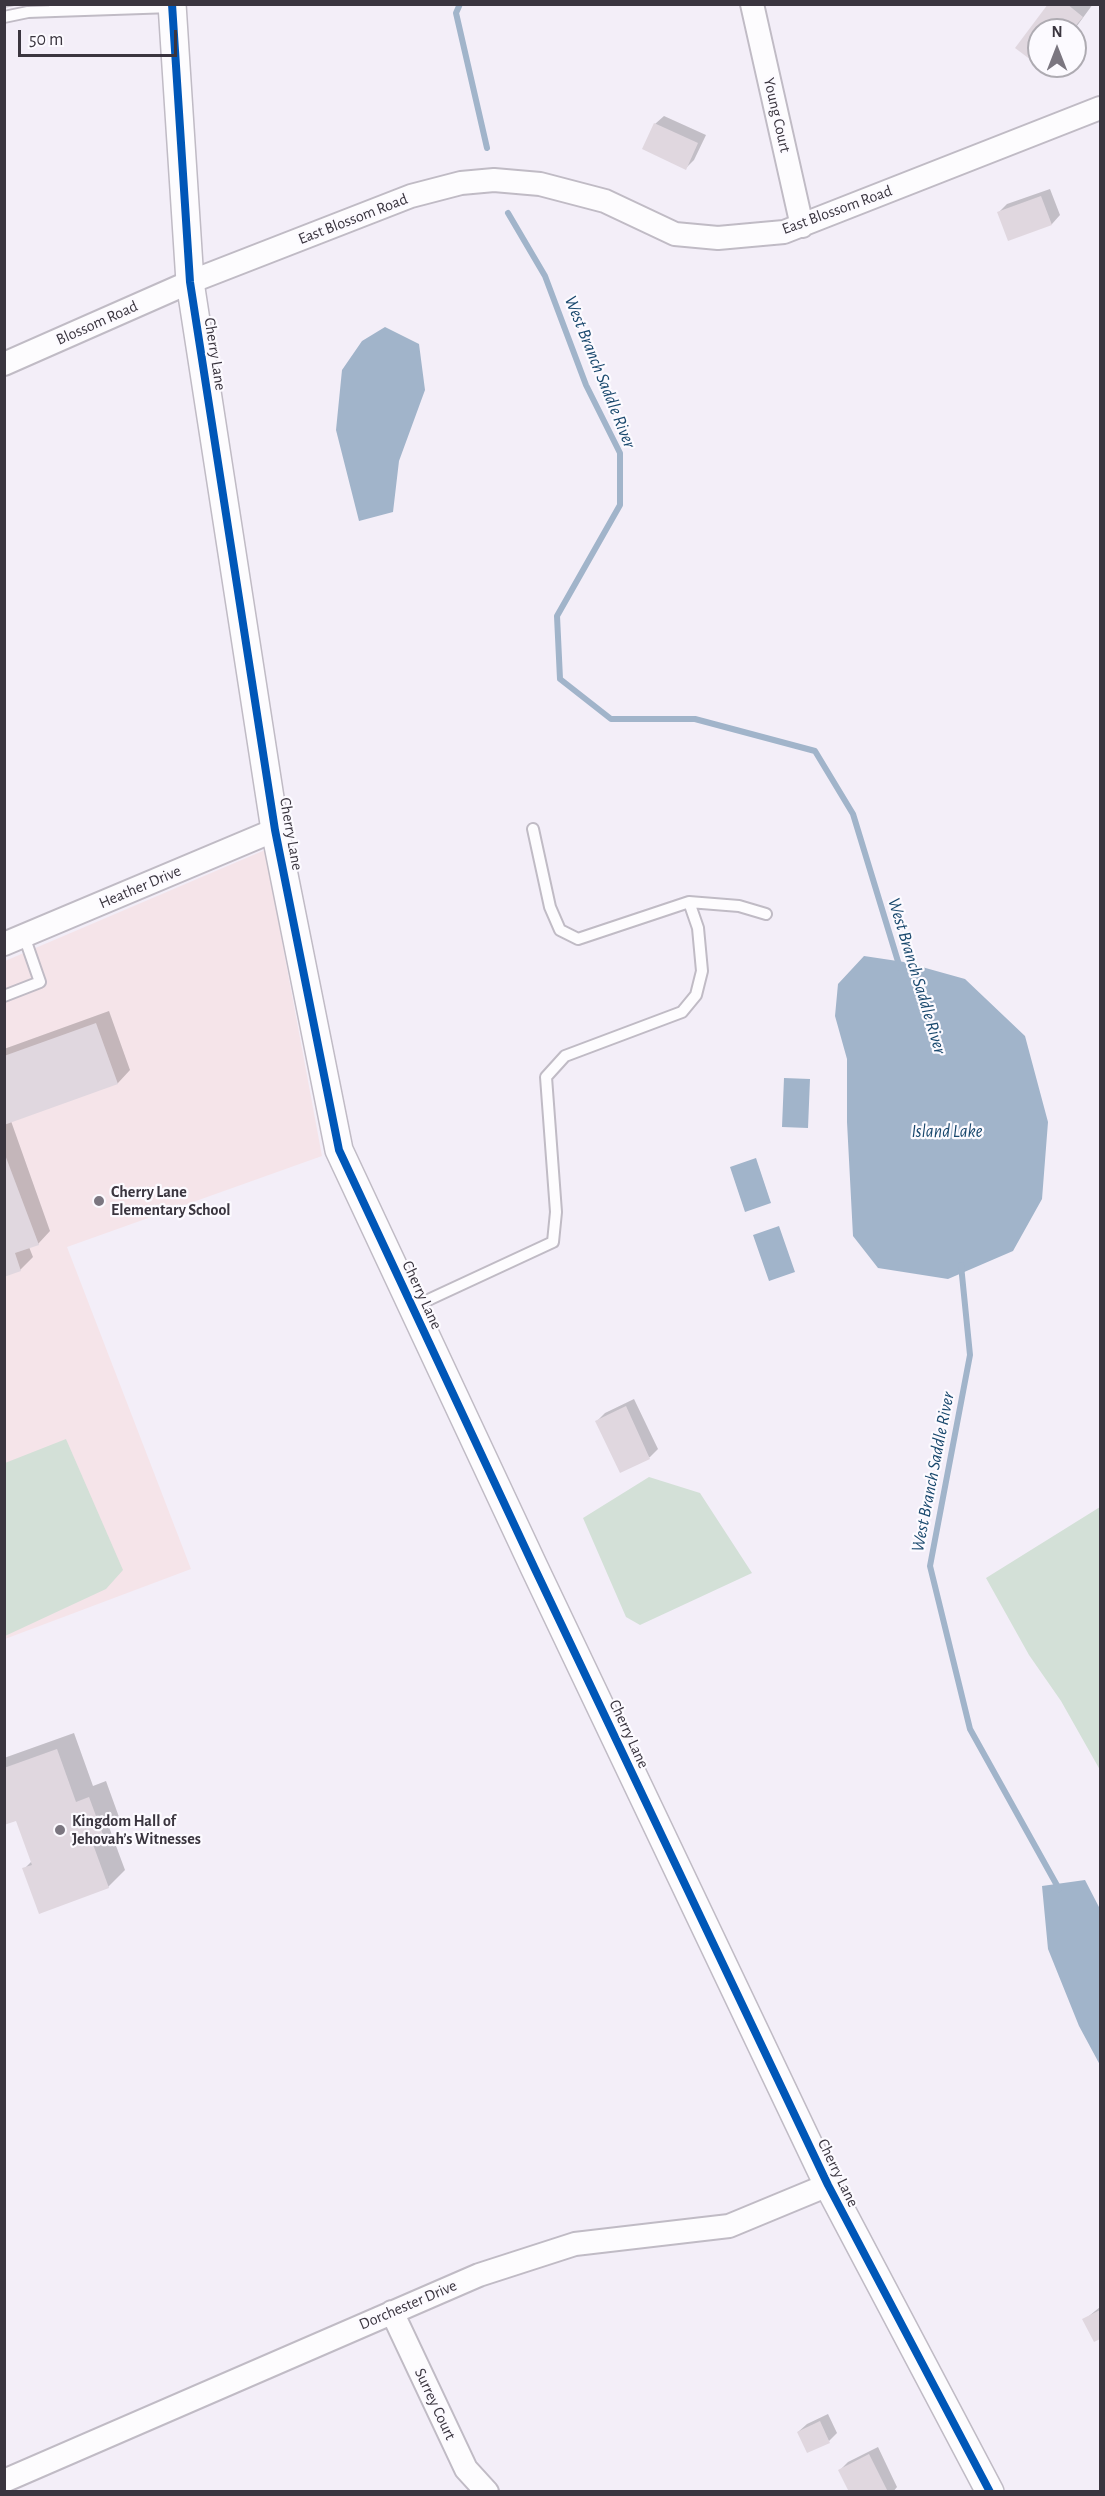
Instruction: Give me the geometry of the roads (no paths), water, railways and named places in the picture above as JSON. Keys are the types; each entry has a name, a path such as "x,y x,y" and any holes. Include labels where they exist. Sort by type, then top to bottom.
{"street":[{"name":"Young Court","path":"752,4 802,226"},
{"name":"Cherry Lane","path":"172,6 190,282 276,830 339,1150 828,2185 990,2492"},
{"name":"East Blossom Road","path":"190,282 411,196 461,183 494,180 540,184 605,201 675,234 718,238 784,232 1101,108"},
{"name":"Blossom Road","path":"4,364 190,282"},
{"name":"Heather Drive","path":"14,940 276,830"},
{"name":"Dorchester Drive","path":"4,2481 479,2275 575,2244 729,2226 828,2185"},
{"name":"Surrey Court","path":"392,2312 466,2469 487,2492"}],"lane":[{"path":"4,17 54,8 172,6"},
{"path":"533,829 550,907 560,930 578,939 689,902 739,906 766,914"},
{"path":"412,1307 553,1242 556,1212 546,1077 565,1056 682,1012 696,995 702,971 698,928 689,902"},
{"path":"4,996 40,982 14,940"}],"water":[{"path":"385,327 419,344 425,390 399,461 393,512 359,521 336,430 342,370 362,341"},
{"name":"Island Lake","path":"864,956 904,962 965,979 1025,1036 1048,1122 1042,1199 1013,1251 948,1279 878,1268 853,1236 847,1122 847,1059 835,1016 838,984"},
{"path":"784,1078 810,1079 808,1128 782,1127"},
{"path":"756,1158 771,1203 745,1212 730,1167"},
{"path":"779,1226 795,1272 769,1281 753,1235"},
{"path":"1085,1880 1100,1909 1100,2065 1079,2026 1048,1949 1042,1886"}],"waterway":[{"name":"West Branch Saddle River","path":"460,4 456,13 487,148"},
{"name":"West Branch Saddle River","path":"508,213 545,276 586,385 620,453 620,505 557,616 560,679 611,719 695,719 815,751 853,814 900,968"},
{"name":"West Branch Saddle River","path":"961,1265 970,1355 930,1566 970,1729 1059,1889"}],"place":[{"name":"Cherry Lane Elementary School","path":"99,1201"},
{"name":"Kingdom Hall of Jehovah’s Witnesses","path":"60,1830"}]}
